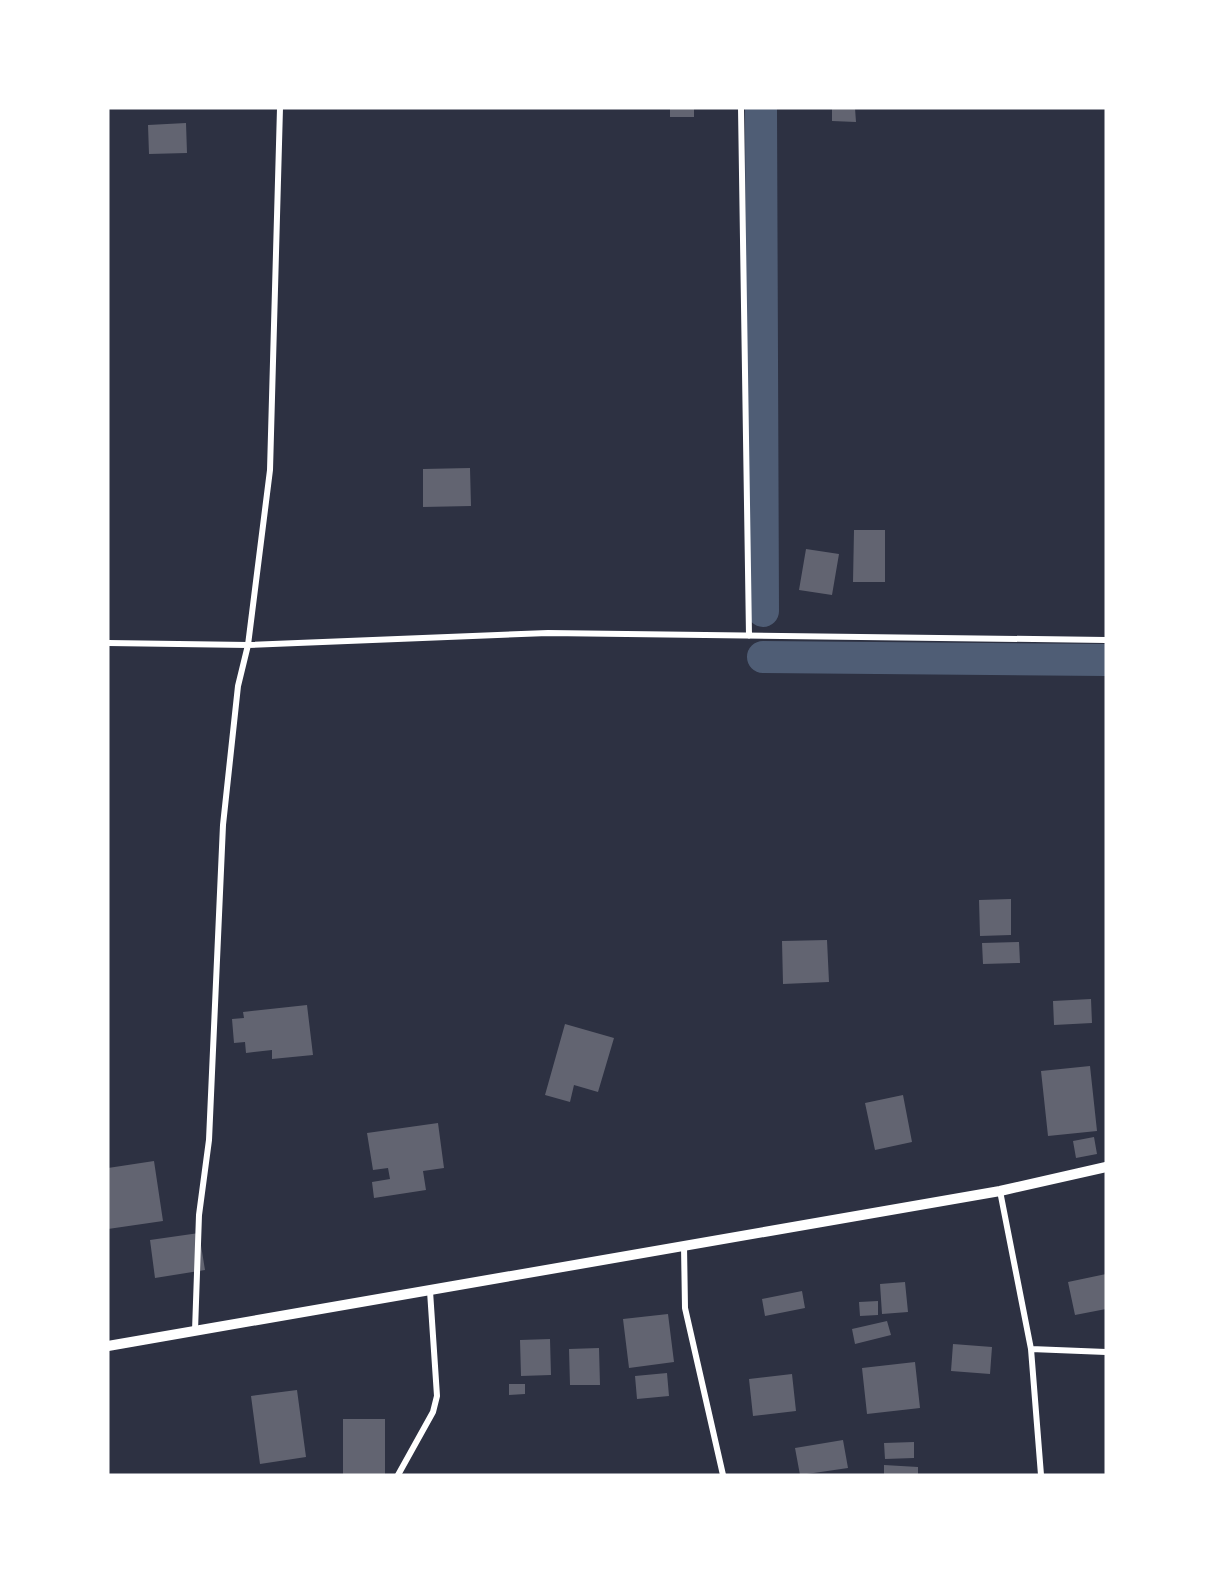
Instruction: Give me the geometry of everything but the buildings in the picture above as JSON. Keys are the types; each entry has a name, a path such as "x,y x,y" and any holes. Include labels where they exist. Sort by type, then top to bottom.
{"street":[{"path":"195,1331 200,1215 209,1140 223,825 238,686 248,645 270,470 280,108"},
{"path":"741,108 749,636"},
{"path":"108,643 248,645 548,633 1106,640"},
{"path":"108,1346 1000,1191 1106,1167"},
{"path":"1000,1191 1031,1349 1041,1475"},
{"path":"684,1246 685,1308 723,1475"},
{"path":"398,1475 433,1412 437,1396 430,1291"},
{"path":"1031,1349 1106,1352"}],"waterway":[{"path":"761,108 763,611"},
{"path":"763,657 1106,660"}]}
